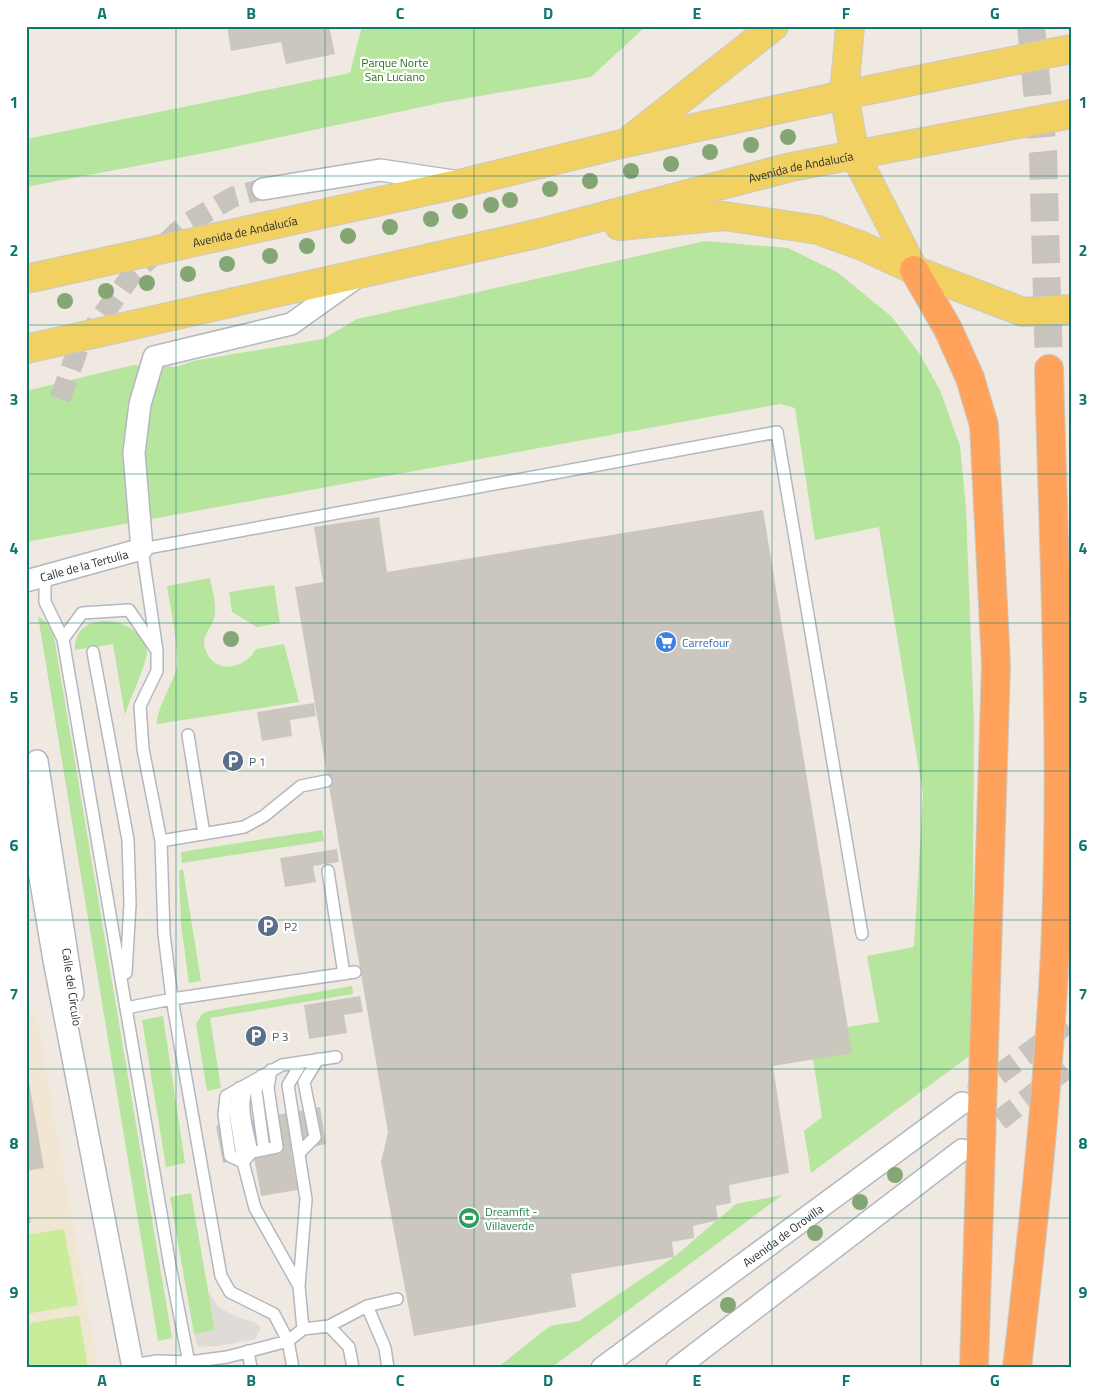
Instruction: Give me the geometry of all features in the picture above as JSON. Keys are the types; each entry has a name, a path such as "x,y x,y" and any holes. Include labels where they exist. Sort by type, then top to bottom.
{"highway":[{"path":"914,270 955,345 970,378 984,425 996,666 974,1368"},
{"path":"1017,1368 1040,1172 1055,951 1058,707 1049,369"}],"main road":[{"name":"Avenida de Andalucía","path":"625,143 774,26"},
{"path":"850,26 844,95 855,155 914,270"},
{"name":"Avenida de Andalucía","path":"26,279 463,183 625,143 844,95 1071,49"},
{"name":"Avenida de Andalucía","path":"26,349 536,234 791,168 1071,114"},
{"name":"Avenida de Andalucía","path":"536,234 724,216 818,230 1023,312 1071,310"}],"street":[{"name":"Avenida de Andalucía","path":"263,189 380,170 463,183"},
{"name":"Avenida de Andalucía","path":"142,549 134,453 140,404 154,357 291,324 362,273"},
{"name":"Calle de la Tertulia","path":"36,578 142,549"},
{"name":"Calle del Círculo","path":"37,761 69,955 101,1214"},
{"name":"Calle del Círculo","path":"26,793 54,960 101,1214 133,1367"},
{"name":"Avenida de Orovilla","path":"602,1368 962,1103"},
{"path":"677,1368 962,1150"}],"lane":[{"path":"293,1368 288,1341 274,1314 230,1292 222,1276 172,999 164,934 161,841 143,749 140,706 157,671 157,651 142,549 777,432 862,934"},
{"path":"36,578 63,639 125,992 126,1008 170,1266 190,1365"},
{"path":"63,639 82,613 129,610 157,651"},
{"path":"93,652 128,840 130,904 125,992"},
{"path":"188,735 204,834"},
{"path":"161,841 244,827 264,816 301,786 326,781"},
{"path":"126,1008 172,999 349,973 328,872"},
{"path":"299,1286 255,1208 235,1112 239,1088 282,1064 336,1056"},
{"path":"299,1153 315,1137 304,1082 318,1059"},
{"path":"302,1062 288,1085 306,1199 299,1286 303,1330"},
{"path":"244,1162 252,1152 277,1147 266,1073"},
{"path":"250,1082 245,1092 245,1116 252,1152"},
{"path":"133,1367 157,1361 190,1365 227,1357 288,1341 303,1330 329,1326 367,1306 397,1299"},
{"path":"367,1306 385,1348 388,1368"},
{"path":"329,1326 349,1347 353,1368"},
{"path":"248,1351 251,1368"}],"shaded area":[{"path":"36,1013 98,1368 26,1368 26,1014"},
{"path":"208,1290 218,1307 239,1318 254,1322 261,1328 255,1339 218,1346 198,1347 194,1334 215,1330"}],"green space":[{"name":"Parque Norte San Luciano","path":"362,26 646,26 591,77 445,102 220,150 26,187 26,139 350,73"},
{"path":"705,241 788,248 837,272 892,317 919,353 940,390 960,446 966,508 974,725 972,1054 811,1173 804,1131 822,1117 813,1059 847,1027 879,1022 867,956 914,947 923,794 879,527 815,540 795,408 780,404 26,542 26,391 133,365 176,367 193,361 323,339 357,319"},
{"path":"210,578 215,609 213,622 204,639 205,649 209,657 215,663 229,667 244,662 256,649 284,644 299,702 157,724 159,712 177,666 176,638 167,586"},
{"path":"274,585 280,623 257,627 232,612 229,592"},
{"path":"38,616 48,624 54,637 172,1338 158,1341"},
{"path":"99,621 119,623 132,629 142,638 147,651 142,672 125,715 113,644 75,650 77,637 83,628"},
{"path":"322,830 324,841 182,863 181,852"},
{"path":"183,869 201,981 189,983 181,924 179,871"},
{"path":"352,986 353,994 210,1018 221,1088 207,1091 196,1024 202,1014 209,1011"},
{"path":"163,1016 185,1163 166,1167 142,1020"},
{"path":"191,1193 215,1330 194,1334 170,1197"},
{"path":"782,1195 551,1368 497,1368 550,1326 579,1321 674,1257 736,1204"},
{"path":"64,1229 78,1305 26,1314 26,1235"},
{"path":"79,1315 88,1368 26,1368 26,1324"}],"building":[{"path":"227,26 329,26 335,54 286,64 281,42 231,51"},
{"path":"763,510 852,1053 773,1066 789,1173 729,1185 731,1203 716,1206 718,1220 693,1226 694,1238 672,1242 674,1257 571,1274 576,1307 414,1336 381,1162 388,1132 295,587 323,582 314,527 379,517 387,572"},
{"path":"314,703 316,716 290,720 292,736 262,741 257,712"},
{"path":"337,849 339,862 313,866 316,882 285,887 280,858"},
{"path":"360,996 363,1012 344,1015 347,1033 309,1039 304,1005"},
{"path":"26,1072 44,1168 26,1171"},
{"path":"320,1107 326,1144 291,1151 298,1190 261,1196 254,1157 223,1163 216,1126"},
{"path":"26,1200 31,1223 26,1224"}],"tunnel":[{"path":"1031,26 1043,153 1049,369"},
{"path":"60,399 78,349 131,276 186,224 233,197 263,189"},
{"path":"973,1094 1071,1021"},
{"path":"974,1140 1071,1065"}],"place":[{"name":"Carrefour","path":"666,642"},
{"name":"P 1","path":"233,761"},
{"name":"P2","path":"268,926"},
{"name":"P 3","path":"256,1036"},
{"name":"Dreamfit - Villaverde","path":"469,1218"}]}
